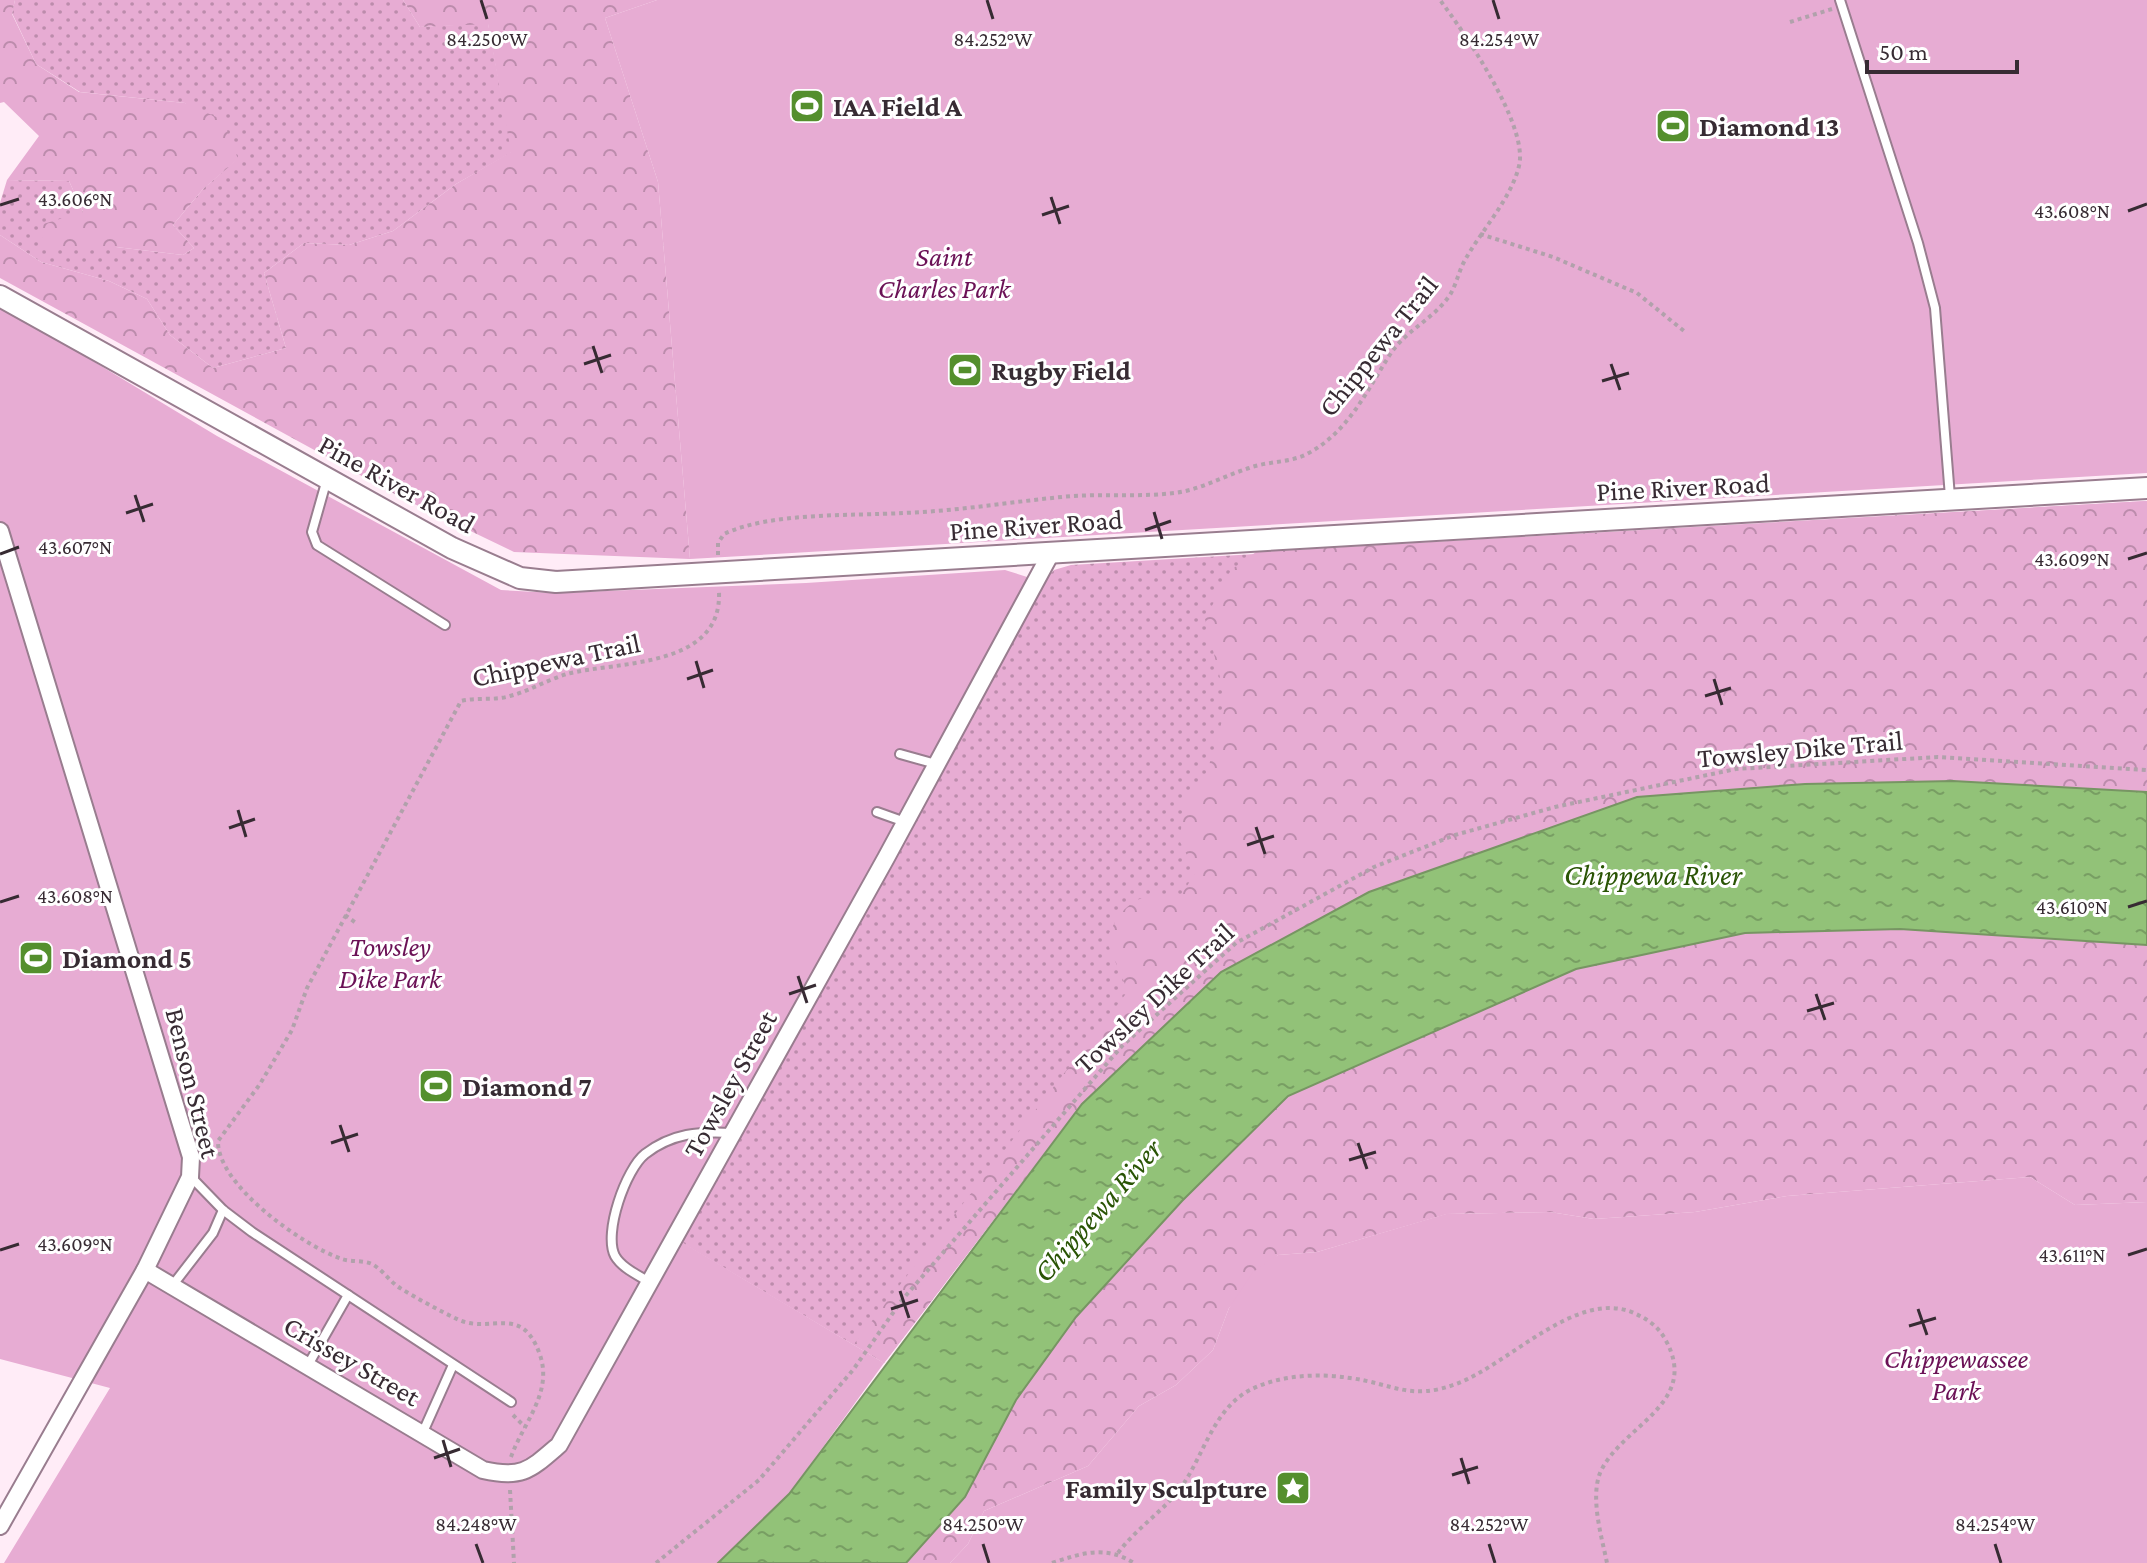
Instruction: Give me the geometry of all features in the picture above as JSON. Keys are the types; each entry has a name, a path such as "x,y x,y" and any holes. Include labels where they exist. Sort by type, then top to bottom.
{"street":[{"name":"Pine River Road","path":"0,296 452,548 520,578 556,582 2147,488"},
{"name":"Benson Street","path":"0,531 191,1157 190,1177 145,1270 0,1526"},
{"name":"Towsley Street","path":"510,1476 537,1465 559,1445 1051,553"},
{"name":"Crissey Street","path":"145,1270 483,1470 510,1476"}],"lane":[{"path":"1840,3 1932,297 1943,376 1950,498"},
{"path":"327,478 312,532 317,545 445,625"},
{"path":"900,754 936,764"},
{"path":"877,812 905,822"},
{"path":"650,1283 626,1268 614,1254 616,1204 642,1155 694,1131 733,1133"},
{"path":"190,1177 223,1210 511,1402"},
{"path":"172,1286 213,1233 223,1210"},
{"path":"308,1365 348,1295"},
{"path":"423,1432 453,1365"}],"path":[{"name":"Chippewa Trail","path":"514,1563 508,1466 543,1390 543,1372 532,1339 519,1326 503,1320 486,1325 462,1321 398,1287 371,1264 341,1259 306,1239 252,1200 235,1182 218,1151 225,1129 260,1084 292,1030 307,988 461,701 511,696 567,674 647,663 678,650 697,637 717,614 718,543 724,534 771,520 963,511 1100,494 1175,493 1251,466 1308,453 1346,421 1365,400 1391,353 1450,296 1462,265 1520,163 1516,139 1485,67 1440,0"},
{"path":"1790,22 1840,3"},
{"path":"1480,234 1553,257 1637,293 1684,331"},
{"name":"Towsley Dike Trail","path":"656,1563 759,1480 853,1370 902,1300 1122,1046 1236,943 1374,867 1455,835 1610,793 1736,769 1938,757 2147,770"},
{"path":"345,915 356,923"},
{"path":"1118,1553 1184,1483 1225,1411 1248,1391 1278,1380 1308,1376 1352,1378 1395,1391 1425,1394 1458,1383 1504,1361 1571,1315 1600,1306 1624,1309 1648,1319 1664,1337 1675,1362 1672,1387 1658,1410 1615,1451 1599,1475 1597,1500 1607,1563"},
{"path":"1052,1563 1087,1551 1118,1553 1134,1563"}],"green space":[{"path":"0,0 15,0 12,14 36,64 79,92 185,103 223,120 238,159 203,189 173,225 194,248 183,255 116,247 44,248 40,225 83,212 69,181 7,180 39,136 4,102 0,103"},
{"path":"15,0 403,0 420,27 488,23 512,152 456,184 393,231 349,245 304,243 264,273 286,348 213,368 170,335 147,299 109,281 41,262 0,235 0,203 7,180 69,181 83,212 116,247 183,255 194,248 173,225 203,189 237,159 185,103 80,92 36,64 12,13"},
{"path":"403,0 657,0 605,18 658,182 690,559 514,552 402,498 0,278 0,235 41,262 109,281 147,299 170,335 213,368 286,348 264,273 304,243 349,245 393,231 456,184 511,152 488,24 420,27"},
{"name":"Saint Charles Park","path":"657,0 2147,0 2147,473 690,559 658,182 605,18"},
{"name":"Towsley Dike Park","path":"0,305 217,436 501,590 555,593 806,583 1005,570 1043,582 680,1241 884,1363 789,1494 718,1563 4,1563 110,1388 0,1359"},
{"path":"2147,501 2147,792 1953,781 1082,1104 884,1363 679,1241 1043,582 1054,570 1071,565"},
{"path":"2147,501 2147,792 1953,781 1291,936 1221,972 1082,1104 884,1363 854,1344 1128,991 1106,940 1119,916 1143,898 1181,895 1196,872 1180,842 1183,804 1203,781 1217,743 1226,701 1205,619 1231,570 1256,552"},
{"path":"1900,929 2147,945 2147,1202 2075,1205 2030,1177 1787,1196 1695,1212 1594,1219 1550,1212 1447,1214 1317,1252 1278,1255 1229,1308 1213,1350 1176,1385 1139,1406 1088,1466 984,1511 968,1544 950,1563 906,1563 930,1534 1016,1400 1076,1317 1182,1201 1288,1096 1576,969 1745,933"},
{"name":"Chippewassee Park","path":"2030,1177 2075,1205 2147,1202 2147,1563 950,1563 968,1544 984,1511 1088,1466 1139,1406 1176,1385 1213,1350 1229,1308 1253,1272 1278,1255 1317,1252 1446,1214 1550,1212 1594,1219 1695,1212 1787,1196"}],"water":[{"name":"Chippewa River","path":"1953,781 2147,792 2147,945 1900,929 1745,933 1576,969 1288,1096 1182,1201 1076,1317 1016,1400 965,1497 906,1563 718,1563 789,1494 1082,1104 1221,972 1369,892 1637,797 1805,784"}],"place":[{"name":"IAA Field A","path":"807,106"},
{"name":"Diamond 13","path":"1673,126"},
{"name":"Rugby Field","path":"965,370"},
{"name":"Diamond 5","path":"36,958"},
{"name":"Diamond 7","path":"436,1086"},
{"name":"Family Sculpture","path":"1293,1488"}]}
